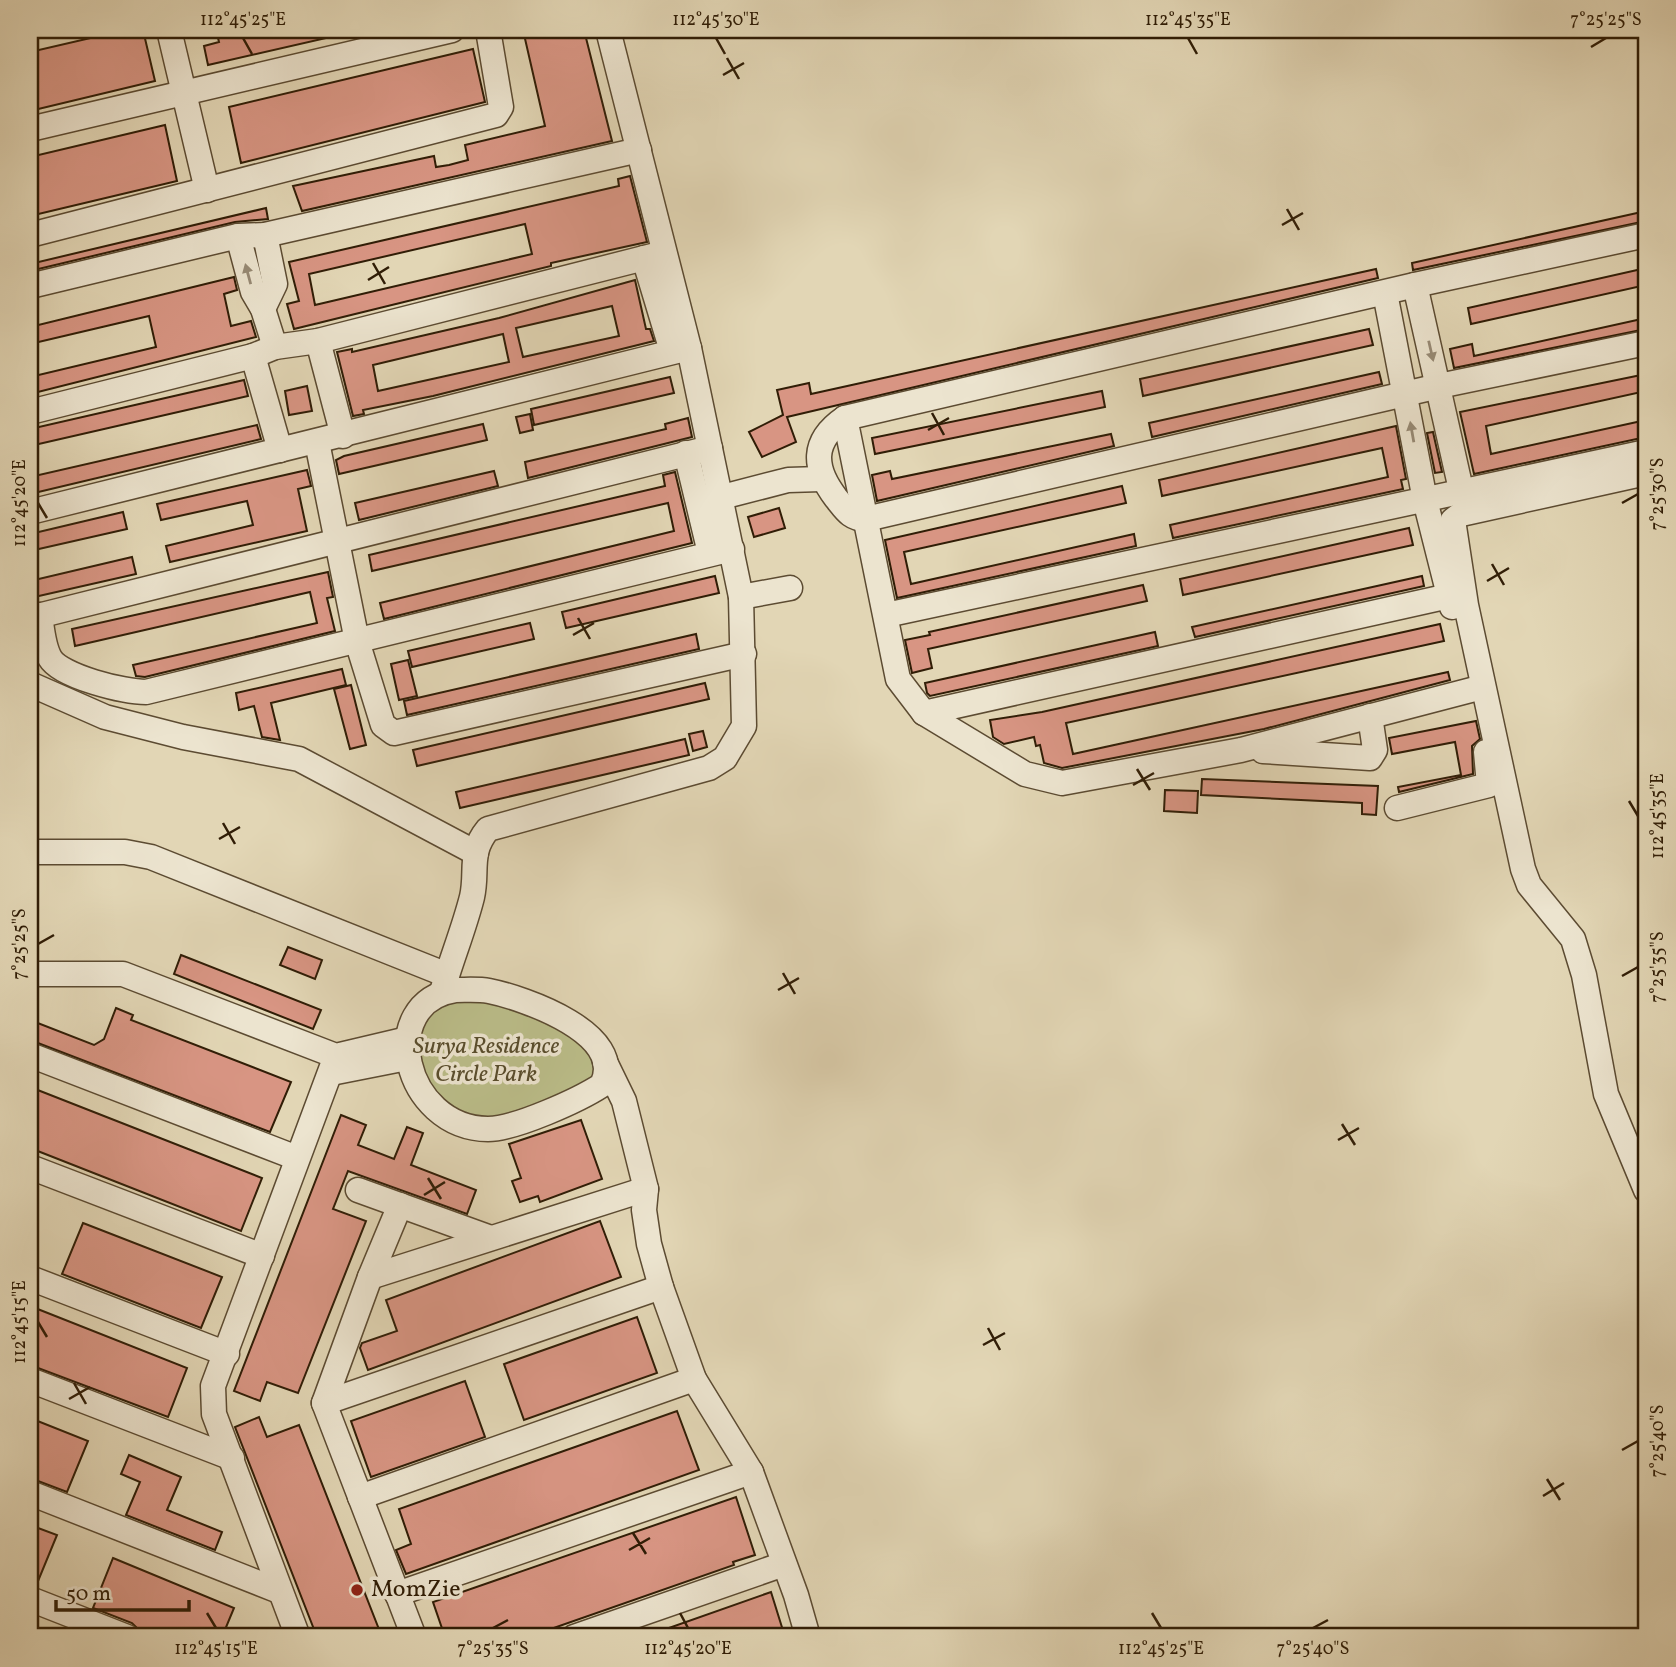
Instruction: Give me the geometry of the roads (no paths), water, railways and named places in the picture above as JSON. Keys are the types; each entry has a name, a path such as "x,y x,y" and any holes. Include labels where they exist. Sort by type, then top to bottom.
{"street":[{"path":"169,30 207,190"},
{"path":"30,129 452,30"},
{"path":"30,235 496,115 501,107 488,30"},
{"path":"608,30 639,150 654,255 722,497 721,551"},
{"path":"30,286 238,236 265,235 639,150"},
{"path":"265,235 275,285 263,309 264,352 280,450"},
{"path":"1646,235 1415,285 845,418 831,428 822,442 819,452 821,479 847,514 866,519 1439,386 1646,343"},
{"path":"238,236 253,292 263,309"},
{"path":"30,412 654,255"},
{"path":"1415,285 1462,494"},
{"path":"1385,293 1425,499 1475,689 1489,785 1397,808"},
{"path":"318,341 343,436"},
{"path":"30,512 343,436 680,349"},
{"path":"845,418 898,679 924,713 1025,774 1052,783 1241,750 1475,689"},
{"path":"317,442 357,641 383,725 394,733 744,654"},
{"path":"710,448 35,616 53,662 83,678 133,692 146,692 721,551"},
{"path":"886,615 1425,499 1462,494 1646,452"},
{"path":"609,1086 533,1116 492,1129 479,1129 440,1112 427,1100 416,1086 408,1048 421,1009 444,983 472,894 474,857 480,839 498,824 709,768 725,758 744,726 741,597 721,551 686,453"},
{"path":"1646,473 1461,514 1452,520 1466,605 1523,869 1529,885 1573,939 1584,975 1606,1094 1646,1190"},
{"path":"722,497 788,480 821,479"},
{"path":"741,597 790,588"},
{"path":"924,713 1449,596"},
{"path":"30,684 104,717 183,737 299,759 474,857"},
{"path":"1241,750 1370,758 1375,750 1370,716"},
{"path":"30,852 125,852 151,857 444,983 492,992 544,1010 582,1029 592,1038 609,1086 661,1287 694,1379 751,1472 796,1595 808,1637"},
{"path":"30,974 123,974 333,1064 408,1048"},
{"path":"30,1055 297,1158"},
{"path":"298,1637 279,1591 212,1399 213,1386 333,1064"},
{"path":"30,1167 262,1256"},
{"path":"358,1190 488,1237"},
{"path":"370,1277 488,1237 640,1198"},
{"path":"400,1205 370,1277 324,1404 414,1637"},
{"path":"30,1278 227,1354"},
{"path":"324,1404 661,1287"},
{"path":"360,1497 694,1379"},
{"path":"30,1380 232,1458"},
{"path":"397,1594 751,1472"},
{"path":"30,1493 279,1591"},
{"path":"574,1637 784,1564"},
{"path":"30,1599 127,1637"}],"place":[{"name":"MomZie","path":"357,1590"}],"park label":[{"name":"Surya Residence Circle Park","path":"486,1061"}]}
